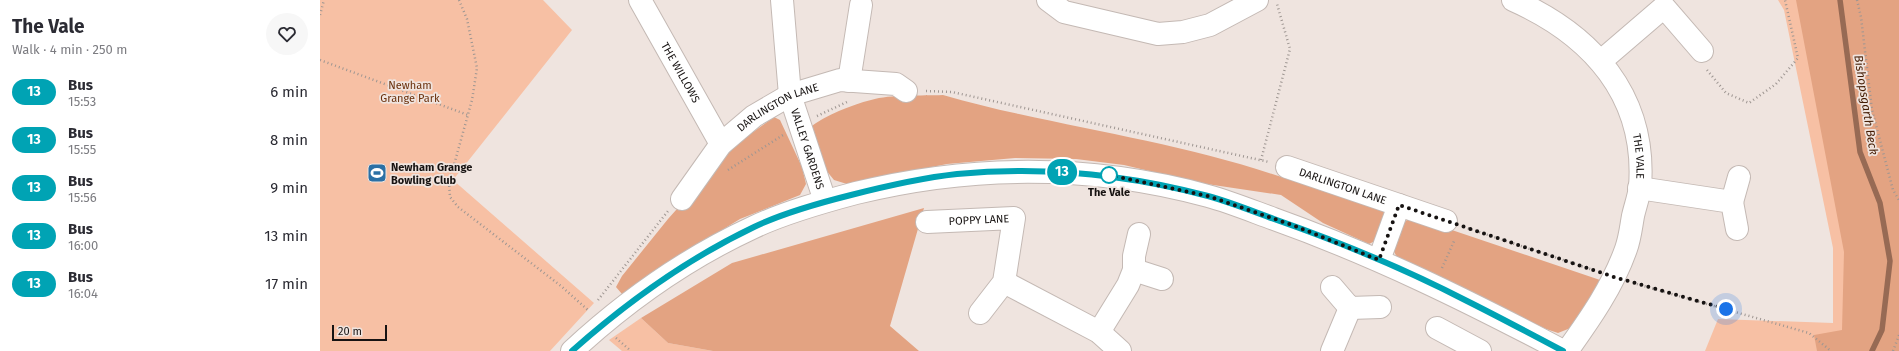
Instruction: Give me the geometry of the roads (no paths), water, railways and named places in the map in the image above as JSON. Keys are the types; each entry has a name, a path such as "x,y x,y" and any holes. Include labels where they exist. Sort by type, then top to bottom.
{"street":[{"name":"THE WILLOWS","path":"640,0 722,144"},
{"name":"VALLEY GARDENS","path":"782,0 790,95 825,201"},
{"path":"1048,0 1064,12 1158,34 1183,32 1210,25 1257,0"},
{"name":"THE VALE","path":"1513,0 1556,22 1601,61 1615,80 1628,104 1637,134 1640,161 1640,188 1626,248 1614,277 1596,309 1567,351"},
{"path":"1601,61 1661,3 1702,51"},
{"path":"850,90 861,5"},
{"name":"DARLINGTON LANE","path":"682,200 722,144 754,116 790,95 840,80 850,90 896,84 906,91"},
{"name":"DARLINGTON LANE","path":"1287,167 1454,224"},
{"path":"572,351 595,318 635,298 701,255 756,226 825,201 891,185 956,174 1026,170 1109,175 1208,196 1295,226 1379,260 1466,300 1563,351"},
{"path":"1737,229 1732,202 1739,177"},
{"path":"1640,188 1732,202"},
{"name":"DARLINGTON LANE","path":"1379,260 1399,205"},
{"name":"POPPY LANE","path":"927,222 1014,218 1004,282 980,313"},
{"path":"1099,332 1128,285 1134,270 1134,256 1139,234"},
{"path":"1134,270 1162,279"},
{"path":"1004,282 1099,332 1120,351"},
{"path":"1332,287 1350,308"},
{"path":"1350,308 1380,307"},
{"path":"1332,351 1350,308"},
{"path":"1437,328 1480,351"}],"waterway":[{"name":"Bishopsgarth Beck","path":"1840,0 1860,152 1880,203 1890,261 1882,330 1872,351"}],"place":[{"name":"Newham Grange Bowling Club","path":"377,173"},
{"name":"The Vale","path":"1109,175"}],"park label":[{"name":"Newham Grange Park","path":"410,91"}]}
